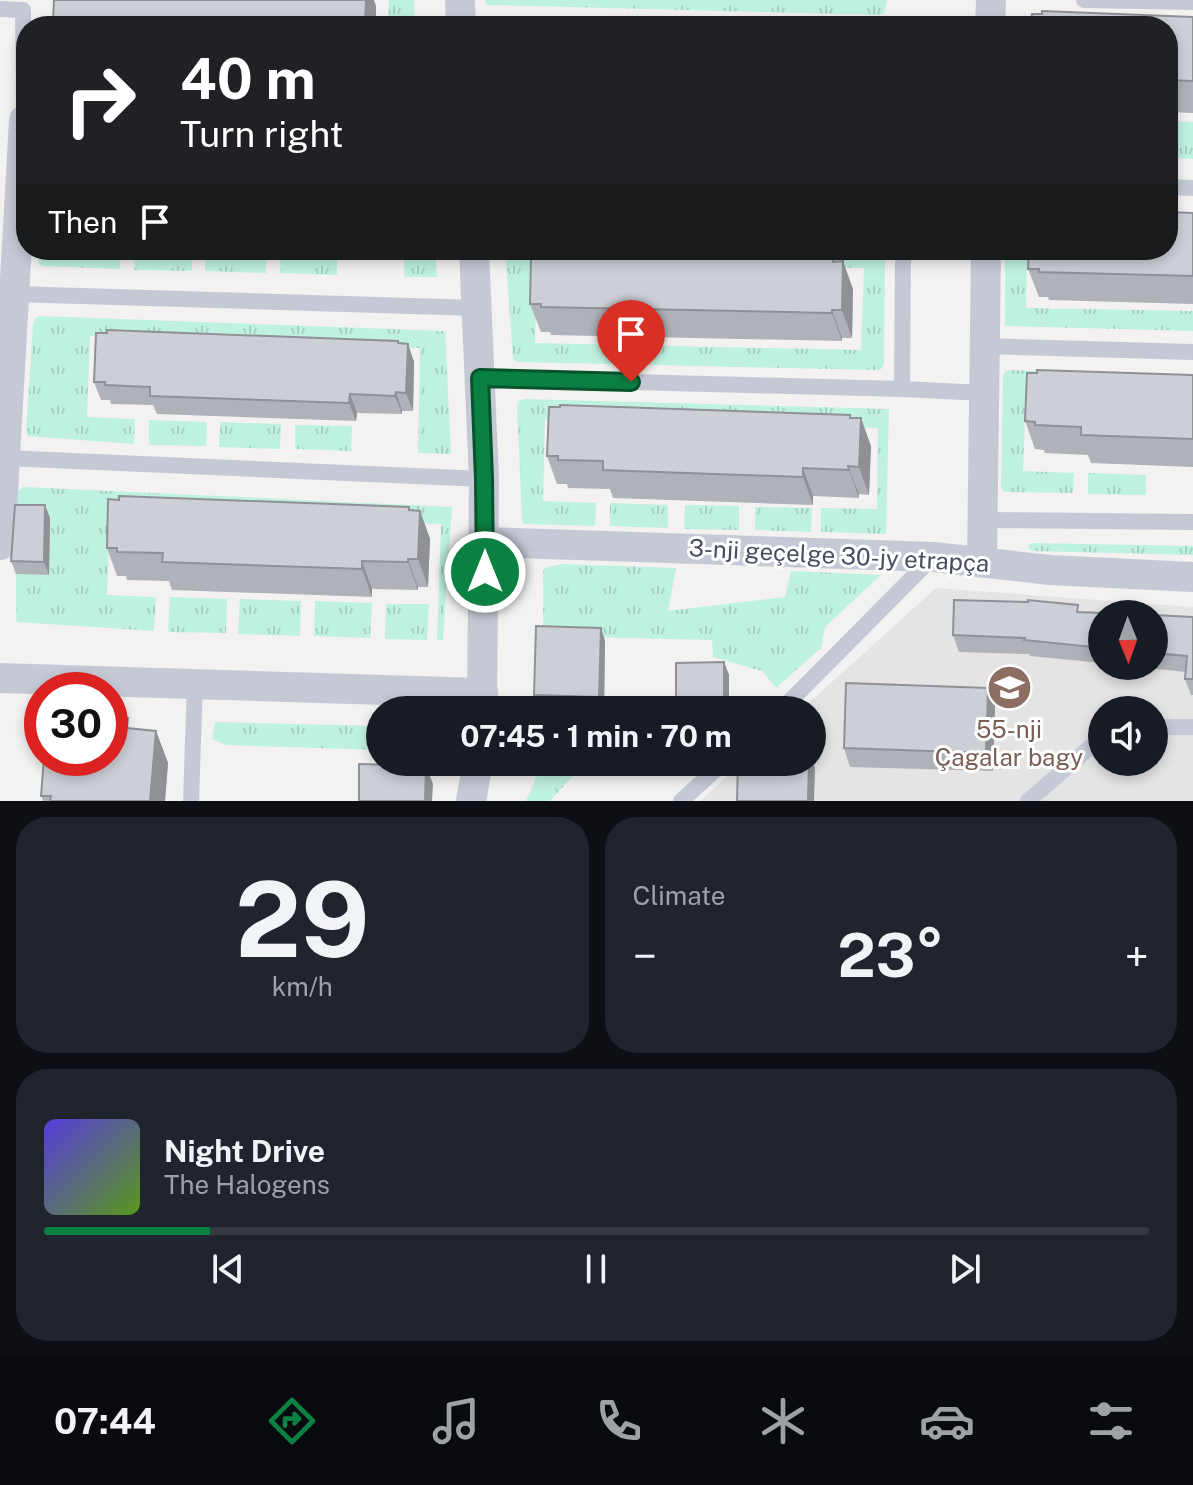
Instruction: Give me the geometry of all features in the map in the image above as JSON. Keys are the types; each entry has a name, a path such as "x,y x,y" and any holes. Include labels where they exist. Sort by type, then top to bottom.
{"street":[{"path":"0,545 5,458 5,358 14,294 16,177"},
{"path":"475,260 484,479 482,696"},
{"path":"982,562 986,260"},
{"name":"3-nji geçelge 30-jy etrapça","path":"485,542 933,557 1050,570 1193,577"},
{"path":"0,678 195,683 402,696"},
{"path":"471,801 475,776"}],"lane":[{"path":"1084,0 1193,2"},
{"path":"0,9 23,10 23,16"},
{"path":"902,389 903,260"},
{"path":"14,294 477,308"},
{"path":"985,346 1193,352"},
{"path":"480,378 985,393"},
{"path":"5,458 484,479"},
{"path":"983,520 1193,522"},
{"path":"795,696 933,557"},
{"path":"191,801 195,683"},
{"path":"1168,727 1193,727"},
{"path":"1028,801 1088,749"},
{"path":"681,801 709,776"}],"shaded area":[{"name":"55-nji Çagalar bagy","path":"936,588 1098,600 1088,600 1088,680 1168,680 1168,605 1193,607 1193,801 700,801 728,776 826,776 826,696 816,696"}],"green space":[{"path":"389,0 414,0 415,16 388,16"},
{"path":"485,0 887,0 884,13 880,15 488,5"},
{"path":"1178,121 1193,122 1193,159 1178,158"},
{"path":"39,260 120,260 120,269 39,264"},
{"path":"134,260 193,260 192,271 134,270"},
{"path":"205,260 267,260 266,273 205,271"},
{"path":"281,260 337,260 337,275 280,273"},
{"path":"404,260 436,260 437,277 404,277"},
{"path":"506,260 585,260 537,262 535,343 861,350 864,268 814,267 814,260 885,260 884,364 877,370 516,362 513,358"},
{"path":"1005,260 1027,260 1026,308 1193,311 1193,331 1005,326"},
{"path":"35,318 445,331 451,454 418,453 420,348 90,336 87,417 135,419 134,444 27,436 33,324"},
{"path":"1005,371 1193,375 1193,394 1026,390 1023,471 1074,473 1073,493 1007,492 1002,491 1001,486 1003,376"},
{"path":"524,399 889,409 886,534 821,532 821,508 877,509 878,428 545,419 543,501 596,503 595,526 523,524 517,406"},
{"path":"149,420 207,422 206,446 149,445"},
{"path":"220,422 281,424 280,449 219,447"},
{"path":"295,425 352,426 351,451 295,449"},
{"path":"1088,473 1146,475 1146,495 1088,494"},
{"path":"23,487 452,507 443,640 437,640 441,524 110,514 107,595 156,597 154,631 17,622 16,495"},
{"path":"610,503 668,505 668,528 610,526"},
{"path":"685,505 739,506 739,530 684,529"},
{"path":"755,507 812,508 811,532 755,530"},
{"path":"1029,544 1193,546 1193,555 1033,551 1029,549"},
{"path":"562,564 676,568 668,611 785,597 791,571 881,575 825,627 821,648 776,688 762,671 713,657 712,640 543,636 543,571"},
{"path":"170,597 227,599 226,633 168,632"},
{"path":"240,599 301,601 300,636 238,634"},
{"path":"315,601 372,603 370,638 314,636"},
{"path":"386,604 429,604 427,640 385,639"},
{"path":"215,722 366,726 366,750 226,745 212,739"},
{"path":"537,776 573,776 550,801 526,801"}],"building":[{"path":"54,0 366,0 365,16 53,16"},
{"path":"1042,11 1168,16 1032,16 1042,14"},
{"path":"1178,16 1193,17 1193,81 1178,80"},
{"path":"1178,212 1193,213 1193,276 1039,272 1039,269 1028,269 1028,260 1178,260"},
{"path":"531,260 843,261 842,310 832,310 832,313 541,307 541,304 530,304"},
{"path":"107,330 398,341 408,344 406,393 396,392 395,396 350,394 349,403 150,396 150,387 94,382 96,333 107,333"},
{"path":"1037,370 1193,375 1193,439 1081,435 1081,427 1035,425 1035,422 1025,421 1027,373 1037,373"},
{"path":"549,407 850,415 850,418 861,418 859,467 848,466 849,470 803,468 803,477 603,470 603,461 558,460 558,456 547,456"},
{"path":"119,496 409,507 409,510 420,511 418,559 408,559 408,562 362,561 362,569 162,562 163,553 117,552 117,548 107,548 108,499 119,500"},
{"path":"15,505 45,505 44,562 11,561"},
{"path":"954,600 1028,600 1078,605 1077,612 1088,612 1088,647 1025,638 953,635"},
{"path":"1168,616 1193,617 1193,679 1185,679 1187,656 1168,654"},
{"path":"536,626 601,628 599,696 534,695"},
{"path":"724,662 724,696 676,696 676,663"},
{"path":"846,683 988,688 986,753 844,748"},
{"path":"128,728 156,731 150,801 50,801 51,796 41,796 43,776 128,776"},
{"path":"359,764 366,764 366,776 426,776 425,801 359,801"},
{"path":"738,776 809,776 808,801 737,801"}],"place":[{"name":"55-nji Çagalar bagy","path":"1009,688"}],"route":[{"path":"485,572 480,378 631,382"}]}
